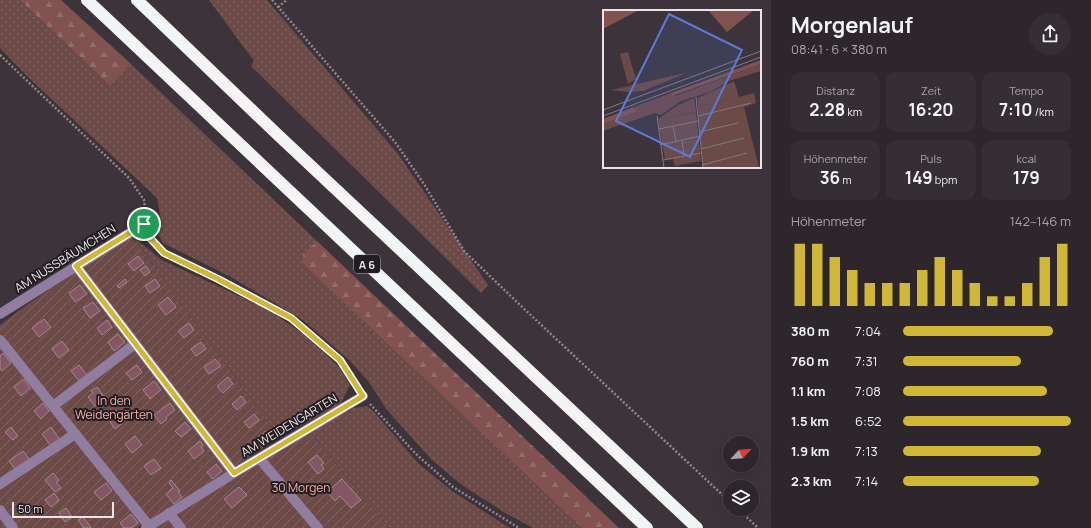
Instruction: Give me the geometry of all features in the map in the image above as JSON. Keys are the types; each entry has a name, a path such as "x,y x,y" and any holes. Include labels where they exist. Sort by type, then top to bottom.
{"highway":[{"name":"A 6","path":"87,0 647,528"},
{"path":"137,0 284,141 697,528"}],"street":[{"name":"AM NUSSBÄUMCHEN","path":"0,314 144,224"},
{"path":"76,266 234,473"},
{"path":"0,340 148,527"},
{"path":"53,406 135,344"},
{"name":"AM WEIDENGARTEN","path":"148,527 234,473 363,396"},
{"path":"0,484 75,434"},
{"path":"259,458 318,528"},
{"path":"0,510 13,528"},
{"path":"169,513 181,528"}],"path":[{"path":"272,0 395,142 424,184 464,251 723,495"},
{"path":"278,7 287,0"},
{"path":"0,55 129,178 144,200 147,211 144,224 150,238 164,253 218,279 291,318 340,360 363,396 416,454 453,487 519,528"},
{"path":"745,516 758,528"}],"green space":[{"path":"0,0 20,0 110,86 131,64 317,241 303,254 308,269 582,528 533,528 507,514 463,486 432,460 387,410 368,381 349,360 303,320 231,277 163,243 158,234 160,214 157,198 28,77 0,48"},
{"path":"20,0 61,0 131,64 110,86"},
{"path":"209,0 267,0 398,154 488,285 481,293 251,66 254,61"},
{"path":"131,235 162,260 269,310 303,334 338,366 350,385 340,405 279,437"},
{"name":"In den Weidengärten","path":"131,235 279,437 137,528 0,528 0,325 28,304"},
{"path":"317,241 619,528 582,528 308,269 303,263 303,254"},
{"path":"367,406 374,412 418,463 452,491 510,528 389,528 310,432 354,408"},
{"name":"30 Morgen","path":"310,432 389,528 153,528"}],"building":[{"path":"138,256 144,263 134,271 128,264"},
{"path":"146,266 150,272 145,276 140,270"},
{"path":"125,279 127,282 119,288 117,286"},
{"path":"155,279 160,286 150,293 145,286"},
{"path":"80,285 87,294 75,302 69,293"},
{"path":"168,297 176,307 166,315 158,305"},
{"path":"93,302 100,311 90,318 83,308"},
{"path":"44,319 51,327 39,337 32,328"},
{"path":"107,320 112,327 102,335 97,328"},
{"path":"189,323 194,330 184,338 178,331"},
{"path":"118,334 125,342 114,351 108,342"},
{"path":"62,341 69,350 59,358 52,349"},
{"path":"201,342 206,349 196,356 191,349"},
{"path":"3,353 11,363 2,371 0,368 0,356"},
{"path":"215,359 221,366 209,374 204,367"},
{"path":"79,365 87,375 79,381 71,371"},
{"path":"137,365 142,372 132,380 126,373"},
{"path":"228,377 233,384 223,393 217,386"},
{"path":"24,379 30,388 21,396 14,387"},
{"path":"154,381 161,390 150,399 143,390"},
{"path":"97,387 105,398 95,406 88,397 93,393 91,391"},
{"path":"241,396 246,402 237,410 232,404"},
{"path":"43,403 49,411 41,419 34,411"},
{"path":"170,403 175,410 166,417 167,419 161,424 154,415"},
{"path":"116,410 124,422 115,429 110,422 114,418 111,414"},
{"path":"254,414 259,420 249,428 244,422"},
{"path":"185,422 191,429 181,437 175,431"},
{"path":"11,427 18,436 13,440 5,432"},
{"path":"51,427 60,440 51,446 42,434"},
{"path":"266,431 272,438 262,446 256,439"},
{"path":"135,436 142,445 132,453 125,444"},
{"path":"200,441 203,445 201,447 204,451 194,459 188,451"},
{"path":"23,451 30,460 16,470 9,461"},
{"path":"317,455 324,463 321,465 324,469 318,474 308,462"},
{"path":"154,459 161,468 151,475 144,466"},
{"path":"216,464 222,471 213,479 207,472"},
{"path":"53,473 59,480 56,482 61,488 55,492 45,480"},
{"path":"342,479 361,500 351,508 340,496 335,501 327,492"},
{"path":"171,480 180,491 178,492 182,497 174,504 166,494 173,488 169,483"},
{"path":"106,483 112,491 101,500 94,492"},
{"path":"239,487 247,495 232,508 224,499"},
{"path":"54,493 59,500 51,507 45,500"},
{"path":"66,508 72,517 65,522 59,513"},
{"path":"131,514 138,523 131,528 124,528 120,523"},
{"path":"83,517 91,527 90,528 84,528 78,520"}],"route":[{"path":"144,224 150,238 164,253 218,279 291,318 340,360 363,396 234,473 76,266 144,224"}]}
